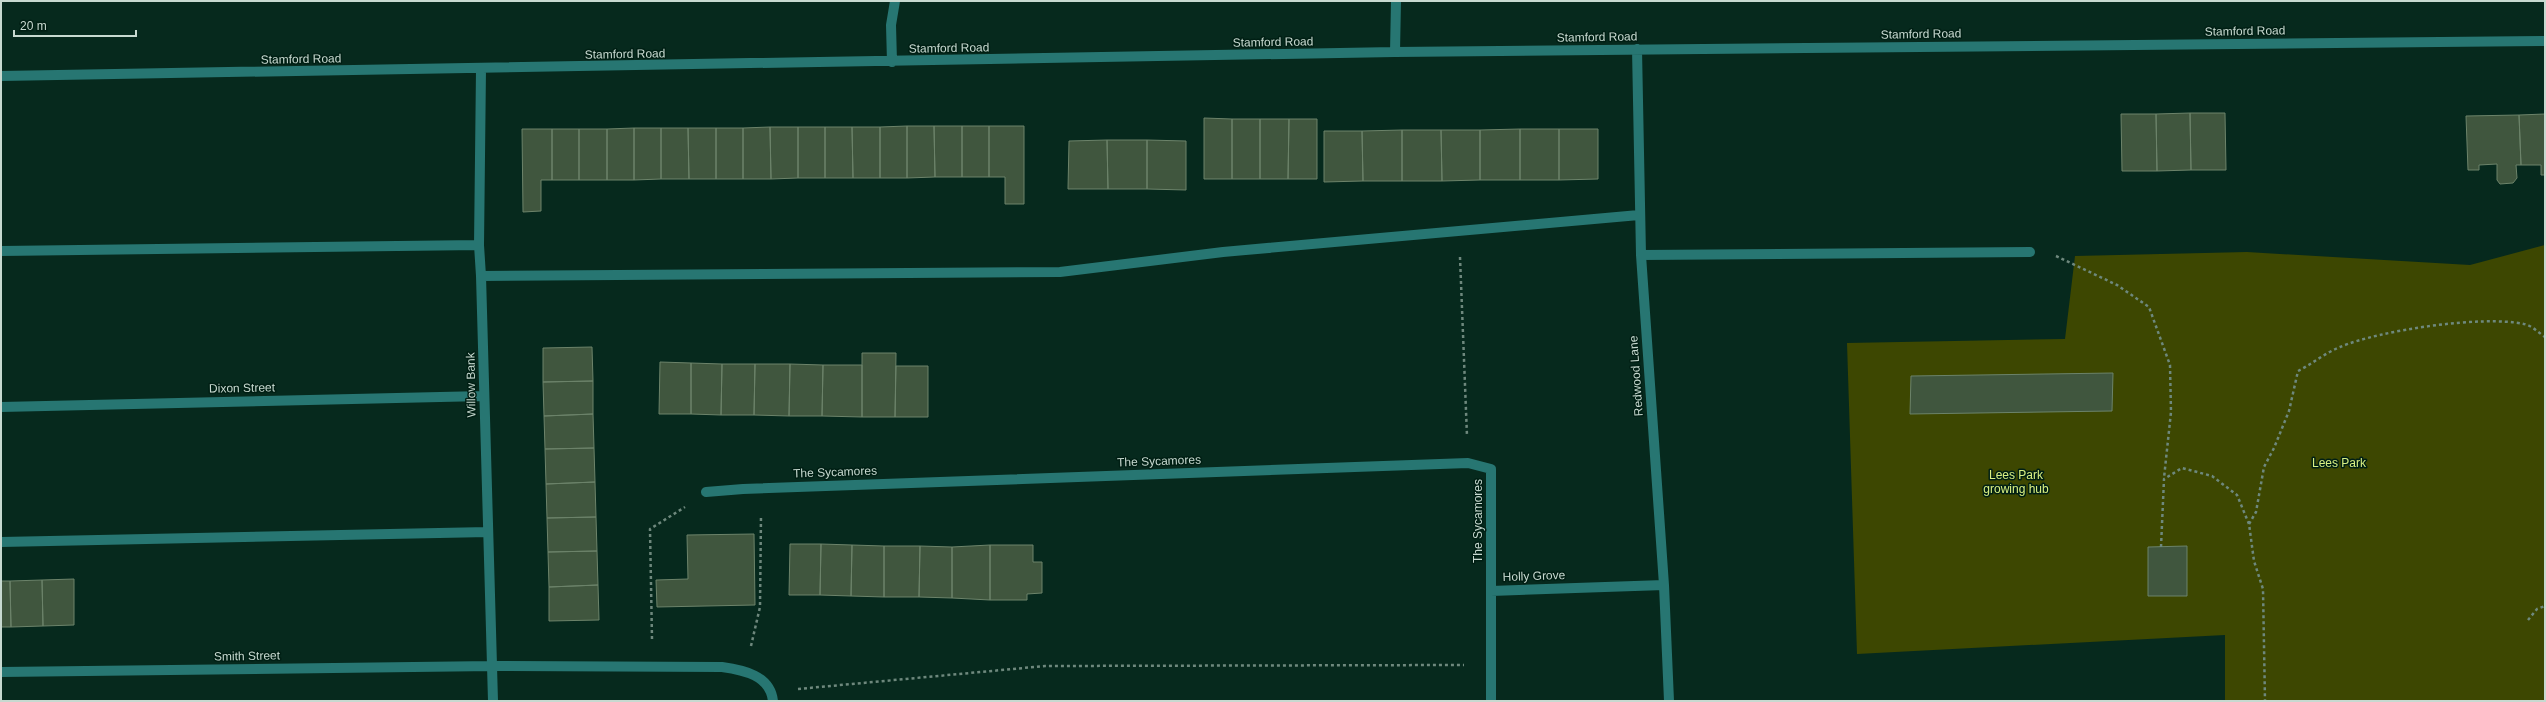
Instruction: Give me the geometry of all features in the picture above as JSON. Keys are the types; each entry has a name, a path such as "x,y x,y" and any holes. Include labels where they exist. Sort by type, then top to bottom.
{"street":[{"path":"892,62 891,25 895,1"},
{"path":"1395,52 1396,1"},
{"name":"Stamford Road","path":"1,76 892,62 1395,52 2545,41"},
{"name":"Redwood Lane","path":"1637,49 1640,255 1664,585 1669,701"},
{"name":"Willow Bank","path":"481,69 479,245 482,276 493,701"},
{"path":"482,276 1060,272 1222,252 1459,233 1639,215"},
{"path":"1,251 479,245"},
{"path":"1640,255 2030,252"},
{"name":"Dixon Street","path":"1,407 484,396"},
{"name":"The Sycamores","path":"706,492 761,488 1468,463 1491,469 1491,591"},
{"path":"1,542 488,532"},
{"name":"Holly Grove","path":"1491,701 1491,591 1664,585"},
{"name":"Smith Street","path":"1,672 493,666 652,668 722,667 744,671 760,679 772,698"}],"path":[{"path":"1459,233 1463,294 1468,463"},
{"path":"2030,252 2056,256 2083,267 2117,285 2149,307 2170,365 2171,412 2164,478 2161,547"},
{"path":"2249,524 2256,512 2264,467 2274,448 2288,411 2298,371 2316,358 2341,346 2376,335 2465,324 2506,322 2526,324 2545,337"},
{"path":"2164,478 2182,468 2212,476 2237,495 2249,524 2254,561 2263,590 2265,701"},
{"path":"744,671 760,607 761,488"},
{"path":"652,668 650,529 706,492"},
{"path":"2528,620 2537,609 2545,606"},
{"path":"772,698 792,690 897,678 1045,666 1491,664"}],"green space":[{"name":"Lees Park","path":"2545,245 2545,701 2225,701 2225,635 1857,654 1847,343 2065,339 2075,256 2247,252 2470,265"}],"building":[{"path":"2190,113 2191,170 2157,171 2156,114"},
{"path":"2190,113 2225,113 2226,170 2191,170"},
{"path":"2121,114 2156,114 2157,171 2122,171"},
{"path":"2545,114 2545,175 2541,175 2541,165 2521,165 2519,115"},
{"path":"2519,115 2521,165 2516,165 2517,178 2513,183 2500,184 2497,180 2497,164 2479,165 2479,170 2468,170 2466,116"},
{"path":"1204,118 1232,119 1232,179 1204,179"},
{"path":"1232,119 1260,119 1260,179 1232,179"},
{"path":"1260,119 1289,119 1288,179 1260,179"},
{"path":"1289,119 1317,119 1317,179 1288,179"},
{"path":"907,126 907,178 880,178 880,127"},
{"path":"907,126 934,126 935,177 907,178"},
{"path":"934,126 962,126 962,177 935,177"},
{"path":"962,126 989,126 989,177 962,177"},
{"path":"989,126 1024,126 1024,204 1005,204 1005,177 989,177"},
{"path":"770,127 771,179 743,179 743,128"},
{"path":"770,127 798,127 798,178 771,179"},
{"path":"798,127 825,127 825,178 798,178"},
{"path":"825,127 852,127 853,178 825,178"},
{"path":"852,127 880,127 880,178 853,178"},
{"path":"634,128 634,180 607,180 607,129"},
{"path":"634,128 661,128 661,179 634,180"},
{"path":"661,128 688,128 689,179 661,179"},
{"path":"688,128 716,128 716,179 689,179"},
{"path":"716,128 743,128 743,179 716,179"},
{"path":"522,129 552,129 552,180 541,180 541,211 523,212"},
{"path":"552,129 579,129 579,180 552,180"},
{"path":"579,129 607,129 607,180 579,180"},
{"path":"1520,129 1520,180 1480,180 1480,130"},
{"path":"1520,129 1559,129 1559,180 1520,180"},
{"path":"1559,129 1598,129 1598,179 1559,180"},
{"path":"1402,130 1402,181 1363,181 1362,131"},
{"path":"1402,130 1441,130 1442,181 1402,181"},
{"path":"1441,130 1480,130 1480,180 1442,181"},
{"path":"1324,131 1362,131 1363,181 1324,182"},
{"path":"1107,140 1108,189 1068,189 1069,141"},
{"path":"1107,140 1147,140 1147,189 1108,189"},
{"path":"1147,140 1186,141 1186,190 1147,189"},
{"path":"592,347 593,381 543,382 543,348"},
{"path":"862,353 896,353 895,417 862,417"},
{"path":"660,362 691,363 691,414 659,414"},
{"path":"691,363 722,364 721,415 691,414"},
{"path":"722,364 755,364 754,415 721,415"},
{"path":"755,364 790,364 789,416 754,415"},
{"path":"790,364 823,365 822,416 789,416"},
{"path":"823,365 862,365 862,417 822,416"},
{"path":"896,366 928,366 928,417 895,417"},
{"path":"2113,373 2112,411 1910,414 1911,376"},
{"path":"593,381 593,414 544,416 543,382"},
{"path":"593,414 594,448 545,449 544,416"},
{"path":"594,448 595,482 546,484 545,449"},
{"path":"595,482 596,517 547,518 546,484"},
{"path":"596,517 597,551 548,552 547,518"},
{"path":"754,534 755,605 657,607 656,580 688,579 687,535"},
{"path":"790,544 821,544 820,595 789,595"},
{"path":"821,544 852,545 851,596 820,595"},
{"path":"852,545 884,546 884,597 851,596"},
{"path":"990,545 990,600 952,598 952,547"},
{"path":"990,545 1033,545 1033,562 1042,562 1042,593 1027,594 1027,600 990,600"},
{"path":"884,546 920,546 919,597 884,597"},
{"path":"920,546 952,547 952,598 919,597"},
{"path":"2187,546 2187,596 2148,596 2148,547"},
{"path":"597,551 598,585 549,587 548,552"},
{"path":"74,579 74,625 43,626 42,580"},
{"path":"42,580 43,626 11,627 10,581"},
{"path":"1,581 10,581 11,627 1,627"},
{"path":"598,585 599,620 549,621 549,587"}],"park label":[{"name":"Lees Park growing hub","path":"2016,482"}]}
